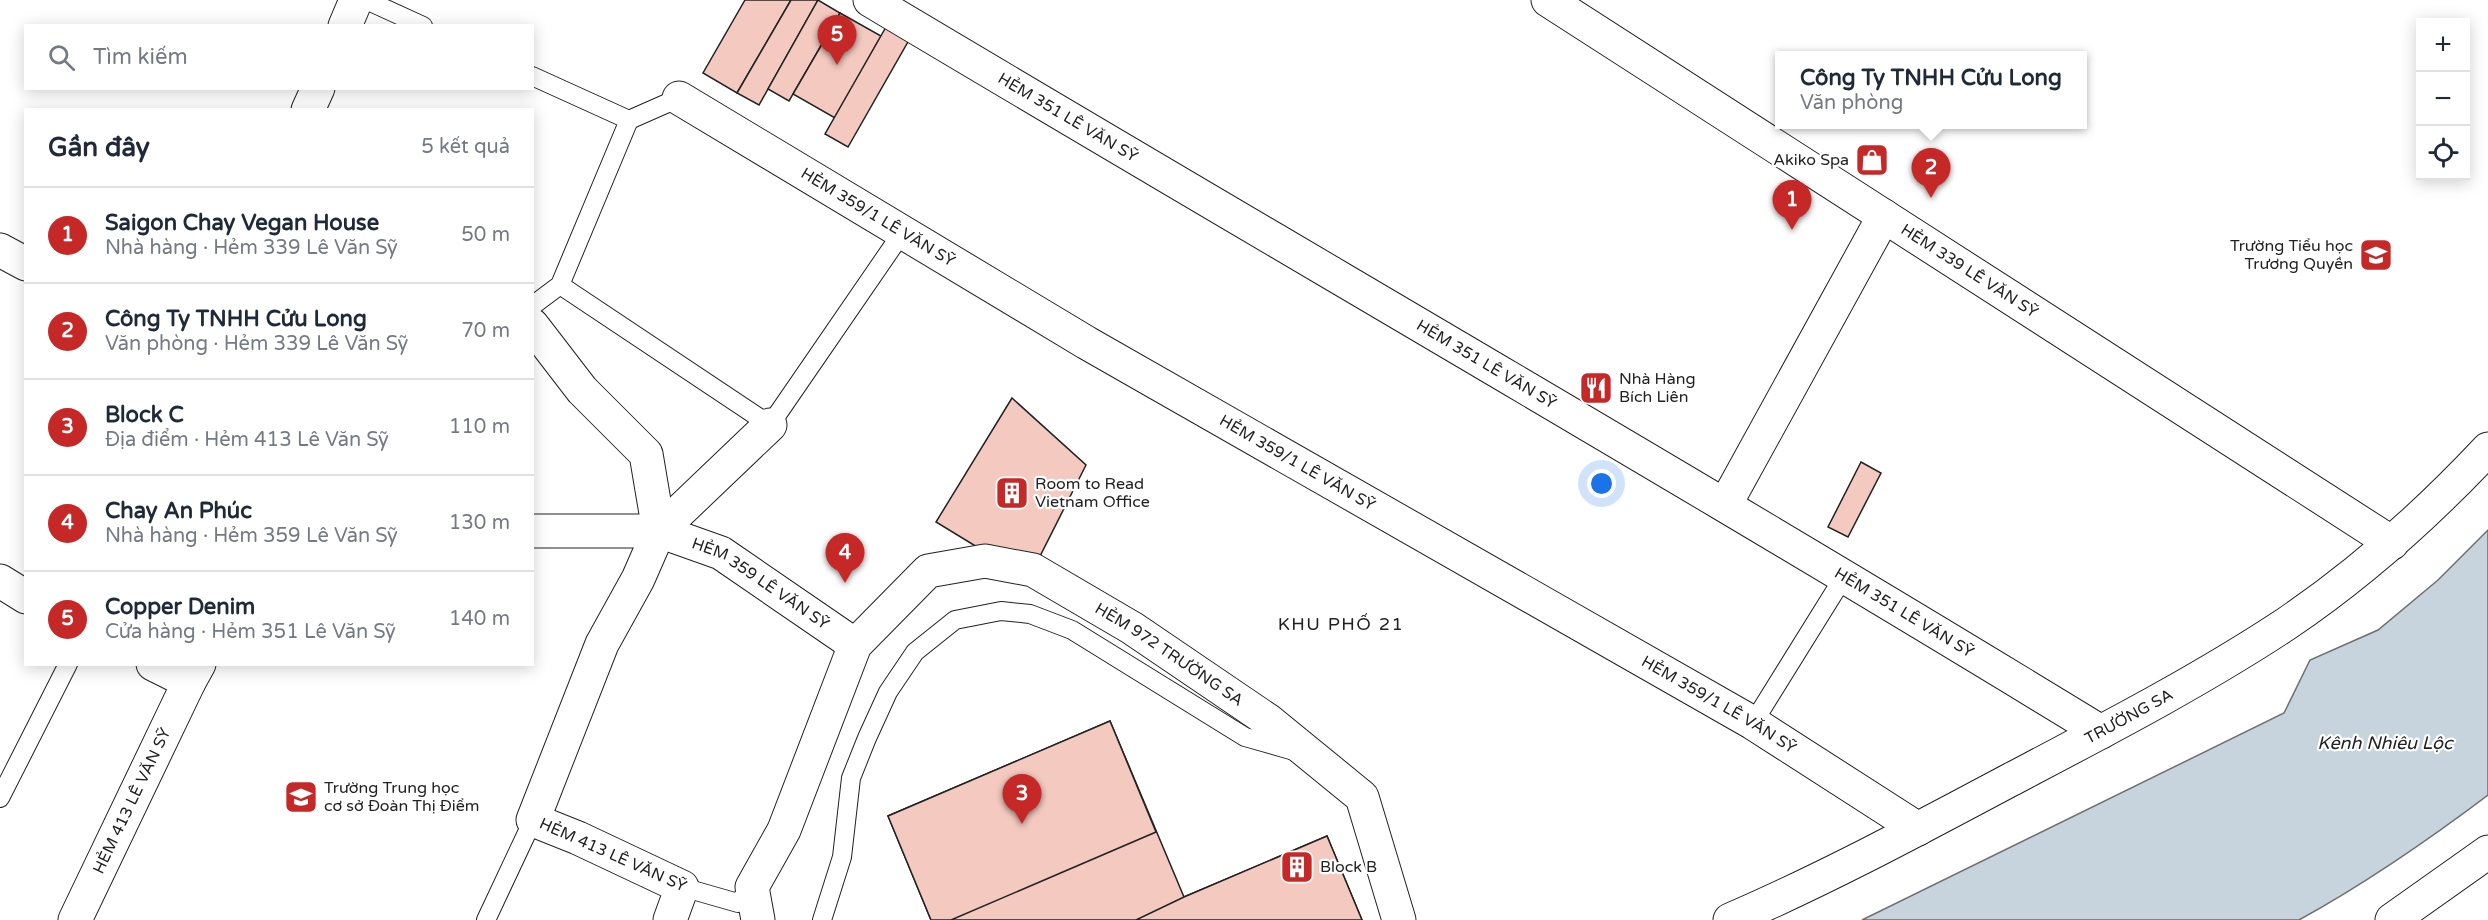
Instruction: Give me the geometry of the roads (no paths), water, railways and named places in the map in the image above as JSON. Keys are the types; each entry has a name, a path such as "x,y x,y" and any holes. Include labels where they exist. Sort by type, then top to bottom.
{"street":[{"path":"346,24 356,0"},
{"name":"HẺM 351 LÊ VĂN SỸ","path":"870,0 1845,575 2101,732"},
{"name":"HẺM 339 LÊ VĂN SỸ","path":"1548,0 2392,543"},
{"name":"HẺM 359/1 LÊ VĂN SỸ","path":"679,98 1097,349 1753,723 1918,829"},
{"path":"1725,505 1884,216"},
{"path":"0,250 24,263"},
{"path":"534,328 582,390 646,454 659,531"},
{"path":"534,531 659,531 770,425"},
{"name":"TRƯỜNG SA","path":"1730,920 1918,829 2101,732 2247,649 2280,628 2392,543 2445,495 2488,449"},
{"name":"HẺM 359 LÊ VĂN SỸ","path":"659,531 721,553 855,645"},
{"name":"HẺM 413 LÊ VĂN SỸ","path":"659,531 638,579 602,644 533,820 578,838 682,887"},
{"name":"HẺM 972 TRƯỜNG SA","path":"855,645 928,572 986,561 1032,570 1132,628 1269,721 1362,797 1399,920"},
{"path":"0,581 24,596"},
{"name":"HẺM 413 LÊ VĂN SỸ","path":"752,887 784,830 855,645"},
{"name":"HẺM 413 LÊ VĂN SỸ","path":"75,920 194,674 161,666"},
{"path":"2392,920 2488,852"},
{"path":"670,920 682,887"},
{"path":"752,887 758,920"}],"lane":[{"path":"366,0 419,24"},
{"path":"534,77 629,120"},
{"path":"534,304 560,285 629,120 679,98"},
{"path":"560,285 770,425 902,233"},
{"path":"1753,723 1845,575"},
{"path":"822,920 842,857 851,778 867,738 888,692 915,652 955,620 1000,611 1030,614 1051,622 1081,636 1245,737 1313,757"},
{"path":"0,798 67,666"},
{"path":"486,920 533,820"},
{"name":"HẺM 413 LÊ VĂN SỸ","path":"682,887 738,903 752,887"}],"water":[{"name":"Kênh Nhiêu Lộc","path":"2488,530 2488,795 2419,845 2348,891 2299,920 1862,920 2284,713 2310,660 2378,630 2438,580"}],"place":[{"name":"Copper Denim","path":"837,65"},
{"name":"Akiko Spa","path":"1872,160"},
{"name":"Công Ty TNHH Cửu Long","path":"1931,198"},
{"name":"Saigon Chay Vegan House","path":"1792,230"},
{"name":"Trường Tiểu học Trương Quyền","path":"2376,255"},
{"name":"Nhà Hàng Bích Liên","path":"1596,388"},
{"name":"Room to Read Vietnam Office","path":"1012,493"},
{"name":"Chay An Phúc","path":"845,583"},
{"name":"Trường Trung học cơ sở Đoàn Thị Điểm","path":"301,797"},
{"name":"Block C","path":"1022,824"},
{"name":"Block B","path":"1297,867"}],"district":[{"name":"KHU PHỐ 21","path":"1341,624"}]}
